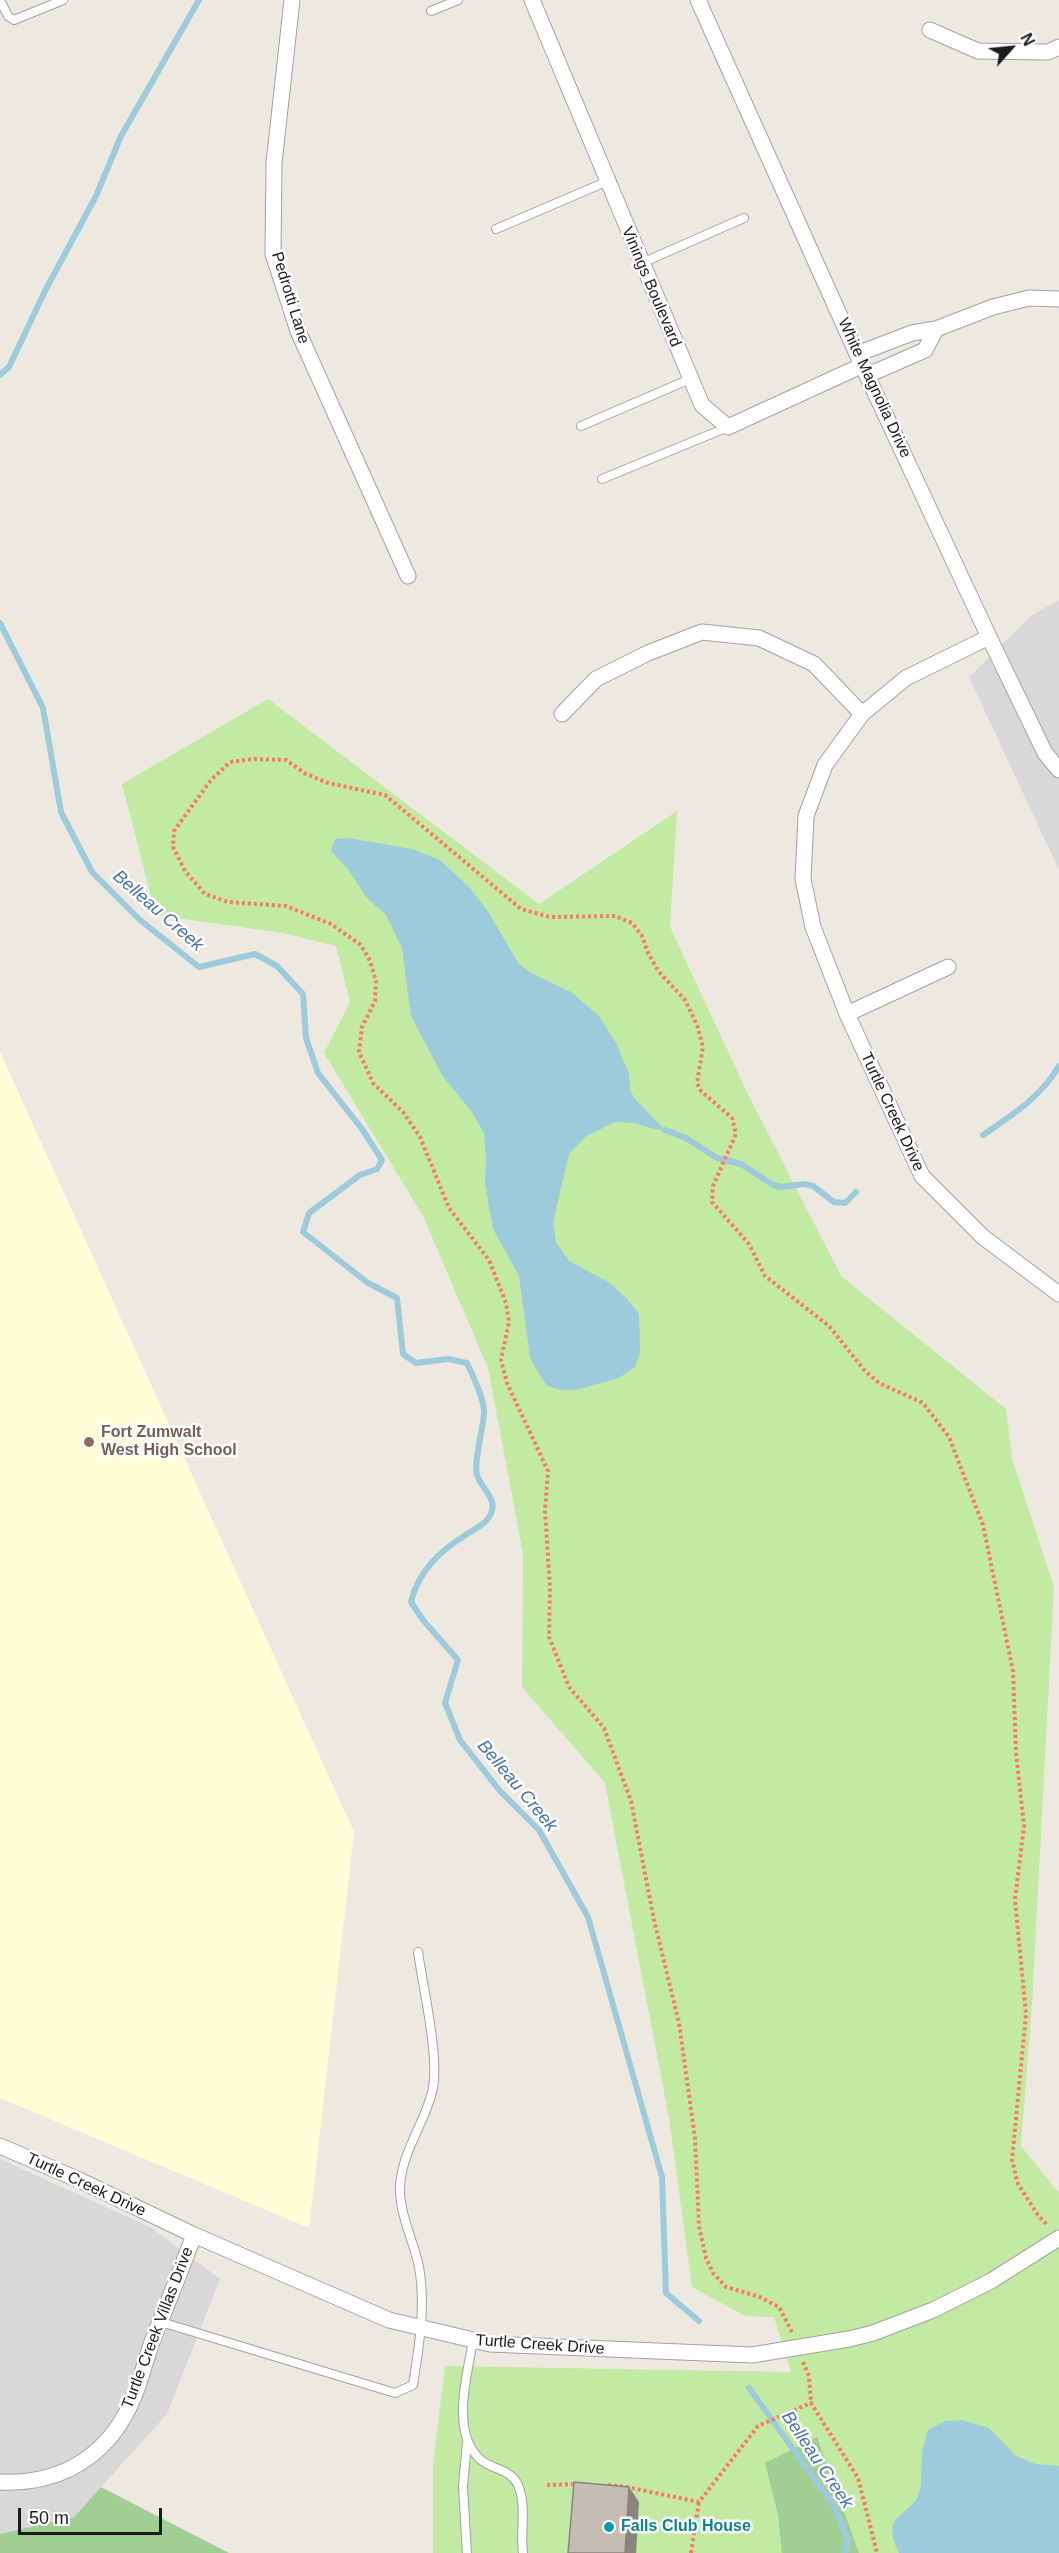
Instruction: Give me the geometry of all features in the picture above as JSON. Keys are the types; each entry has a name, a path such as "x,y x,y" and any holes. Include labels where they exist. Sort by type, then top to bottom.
{"street":[{"name":"Pedrotti Lane","path":"292,0 274,164 273,254 298,331 408,576"},
{"name":"Vinings Boulevard","path":"532,0 690,379 702,405 728,427"},
{"name":"White Magnolia Drive","path":"698,0 989,636 1046,753 1059,770"},
{"path":"930,30 978,51 1048,52 1059,47"},
{"path":"728,427 863,364 912,333 936,329 993,306 1029,298 1059,299"},
{"path":"863,364 925,350 936,329"},
{"path":"562,714 597,679 648,653 702,632 759,638 814,664 862,714"},
{"name":"Turtle Creek Drive","path":"989,636 906,678 862,714 825,765 806,816 803,879 813,927 847,1014 922,1176 983,1237 1059,1294"},
{"path":"847,1014 948,967"},
{"name":"Turtle Creek Drive","path":"0,2146 79,2180 194,2235 389,2320 473,2342 546,2348 752,2355 798,2348 873,2333 933,2310 991,2281 1056,2234"},
{"name":"Turtle Creek Villas Drive","path":"0,2482 17,2483 57,2476 94,2455 118,2428 134,2395 194,2235"}],"lane":[{"path":"0,0 8,16 14,20 63,0"},
{"path":"431,11 458,0"},
{"path":"496,229 608,181"},
{"path":"640,263 744,218"},
{"path":"581,426 690,379"},
{"path":"602,479 728,427"},
{"path":"161,2322 395,2393 413,2385 421,2329 422,2292 419,2265 400,2192 403,2165 433,2089 435,2068 418,1952"},
{"path":"467,2553 463,2487 467,2442 464,2408 473,2342"},
{"path":"467,2442 482,2460 507,2472 517,2482 523,2498 523,2553"}],"path":[{"path":"877,2553 858,2478 811,2403 809,2376 787,2320 779,2307 760,2297 726,2286 713,2273 706,2258 699,2226 695,2138 679,2023 654,1920 631,1801 604,1728 569,1687 549,1637 550,1587 545,1511 548,1470 507,1383 501,1360 508,1322 506,1303 489,1260 449,1208 420,1137 403,1112 373,1083 359,1052 362,1027 375,1001 376,981 370,961 361,945 322,920 286,906 228,902 205,894 185,871 173,848 174,831 211,780 230,762 254,759 285,760 306,774 328,783 385,795 521,909 550,917 615,916 632,923 642,936 648,954 659,972 685,1000 697,1025 703,1047 697,1083 701,1091 732,1118 736,1134 713,1185 712,1202 749,1244 765,1276 830,1326 865,1371 879,1383 923,1403 948,1437 983,1525 1013,1671 1016,1752 1024,1826 1015,1900 1026,2014 1012,2160 1018,2184 1038,2215 1056,2234"},
{"path":"691,2553 699,2502 736,2452 760,2425 811,2403"},
{"path":"547,2485 587,2483"},
{"path":"597,2484 627,2487 699,2502"}],"shaded area":[{"path":"1059,600 1059,870 969,677 1032,615"},
{"name":"Fort Zumwalt West High School","path":"0,1052 354,1832 309,2228 0,2098"},
{"path":"0,2159 150,2227 220,2279 167,2414 74,2517 0,2534"}],"green space":[{"path":"268,699 539,904 677,811 670,927 747,1092 841,1276 1006,1409 1012,1458 1054,1587 1032,2004 1021,2146 1059,2193 1059,2553 433,2553 433,2464 445,2366 791,2372 774,2317 745,2316 692,2287 669,2118 605,1783 522,1687 523,1554 488,1368 423,1216 324,1053 350,1002 336,946 283,933 156,915 122,784"},
{"path":"817,2437 859,2553 782,2553 778,2515 765,2463"},
{"path":"101,2487 229,2553 0,2553 0,2534 74,2517"}],"water":[{"path":"348,838 412,849 440,860 469,887 487,910 519,964 531,973 571,992 599,1016 617,1045 629,1074 630,1089 634,1098 665,1130 634,1123 615,1122 585,1137 569,1154 553,1222 556,1242 569,1261 610,1283 639,1314 640,1353 635,1367 619,1378 576,1390 560,1390 548,1386 530,1358 519,1276 493,1229 485,1184 484,1133 471,1111 442,1075 411,1016 402,948 386,915 366,897 348,869 331,851 335,839"},
{"path":"961,2420 989,2428 1016,2456 1036,2464 1059,2466 1059,2553 899,2553 892,2529 899,2516 911,2506 920,2490 922,2454 928,2430 945,2421"}],"building":[{"name":"Falls Club House","path":"574,2482 629,2487 625,2553 568,2553"}],"waterway":[{"path":"0,375 9,367 45,291 96,196 121,136 199,0"},
{"name":"Belleau Creek","path":"0,623 43,708 61,812 92,872 140,920 199,967 255,954 277,966 303,994 306,1038 318,1073 362,1129 382,1160 377,1169 360,1175 309,1213 303,1232 368,1283 397,1298 403,1354 416,1363 448,1359 467,1363 477,1386 484,1411 476,1469 493,1507 485,1522 446,1549 424,1572 411,1602 423,1620 458,1660 445,1703 460,1740 500,1791 539,1830 588,1917 662,2177 666,2293 699,2321"},
{"path":"983,1135 1035,1096 1059,1066"},
{"path":"665,1130 686,1138 717,1158 741,1164 773,1185 813,1186 834,1202 845,1203 856,1192"},
{"name":"Belleau Creek","path":"749,2388 833,2504 848,2539 845,2553"}],"place":[{"name":"Fort Zumwalt West High School","path":"89,1442"},
{"name":"Falls Club House","path":"609,2527"}]}
